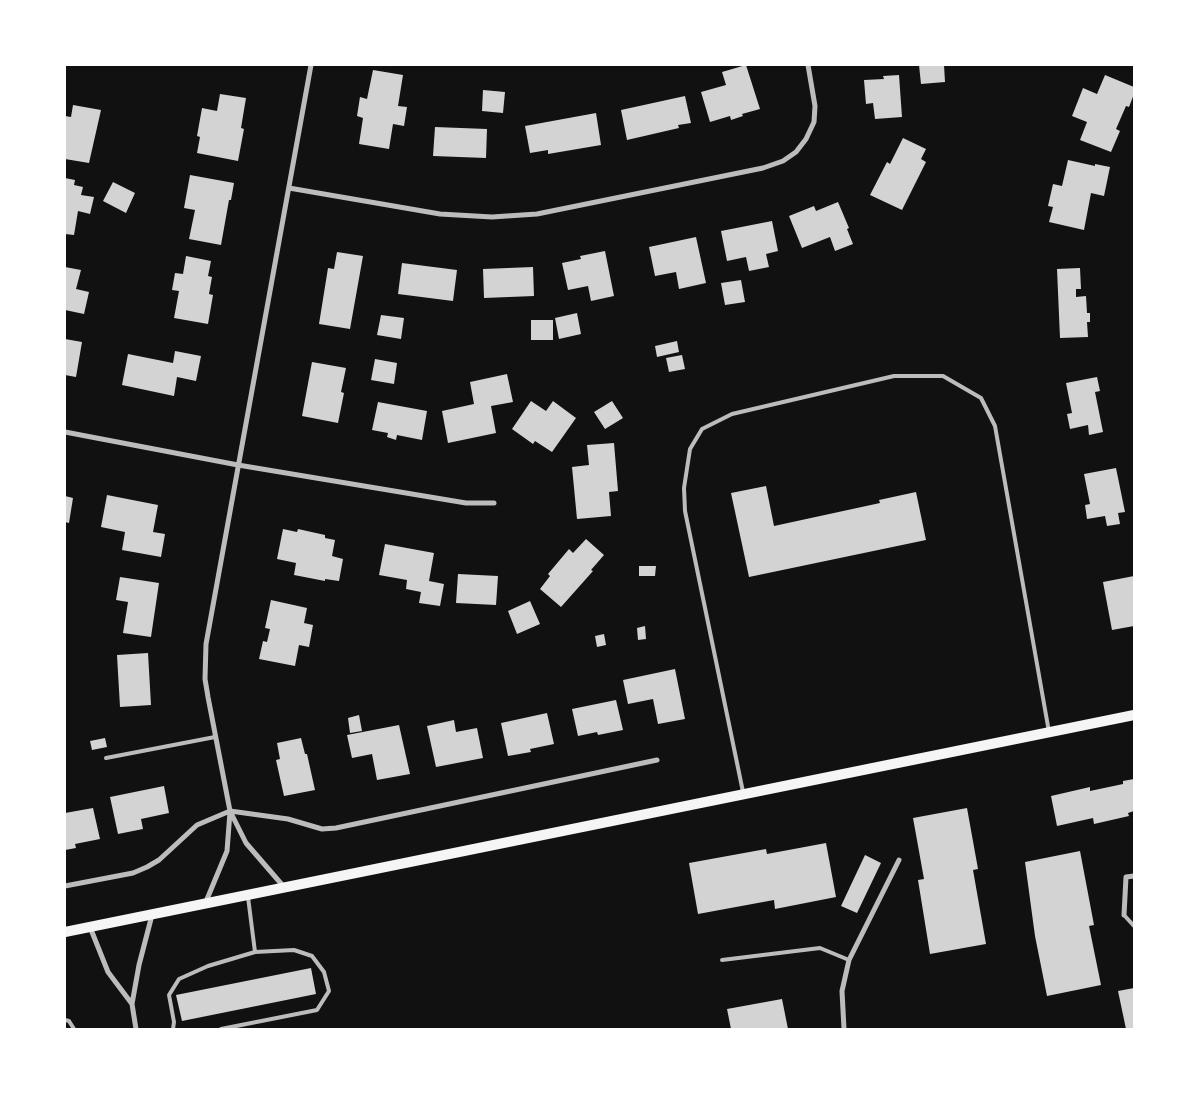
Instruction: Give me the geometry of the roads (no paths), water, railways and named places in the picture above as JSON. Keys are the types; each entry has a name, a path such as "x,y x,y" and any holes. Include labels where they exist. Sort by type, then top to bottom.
{"main road":[{"path":"65,932 1134,715"}],"street":[{"path":"284,888 246,843 230,811 215,737 206,679 206,644 311,65"},
{"path":"289,188 440,214 492,217 537,214 763,168 783,161 796,152 806,139 814,122 815,106 808,65"},
{"path":"65,432 466,503 494,503"},
{"path":"65,886 133,873 147,867 159,860 197,825 230,811 288,819 322,829 336,828 657,760"},
{"path":"204,904 227,851 230,811"},
{"path":"844,1029 842,990 849,960 899,860"},
{"path":"1124,915 1126,877 1134,876"},
{"path":"136,1029 132,1004 139,965 152,915"},
{"path":"90,927 108,972 132,1004"}],"lane":[{"path":"744,794 685,511 684,488 690,450 702,429 732,414 894,376 943,376 981,398 995,426 1049,732"},
{"path":"106,758 215,737"},
{"path":"248,895 255,952"},
{"path":"1124,915 1134,926"},
{"path":"722,960 820,948 849,960"},
{"path":"173,1029 174,1022 169,994 179,979 208,966 255,952 294,950 312,956 324,972 329,991 317,1010 220,1029"},
{"path":"65,1020 74,1029"}]}
